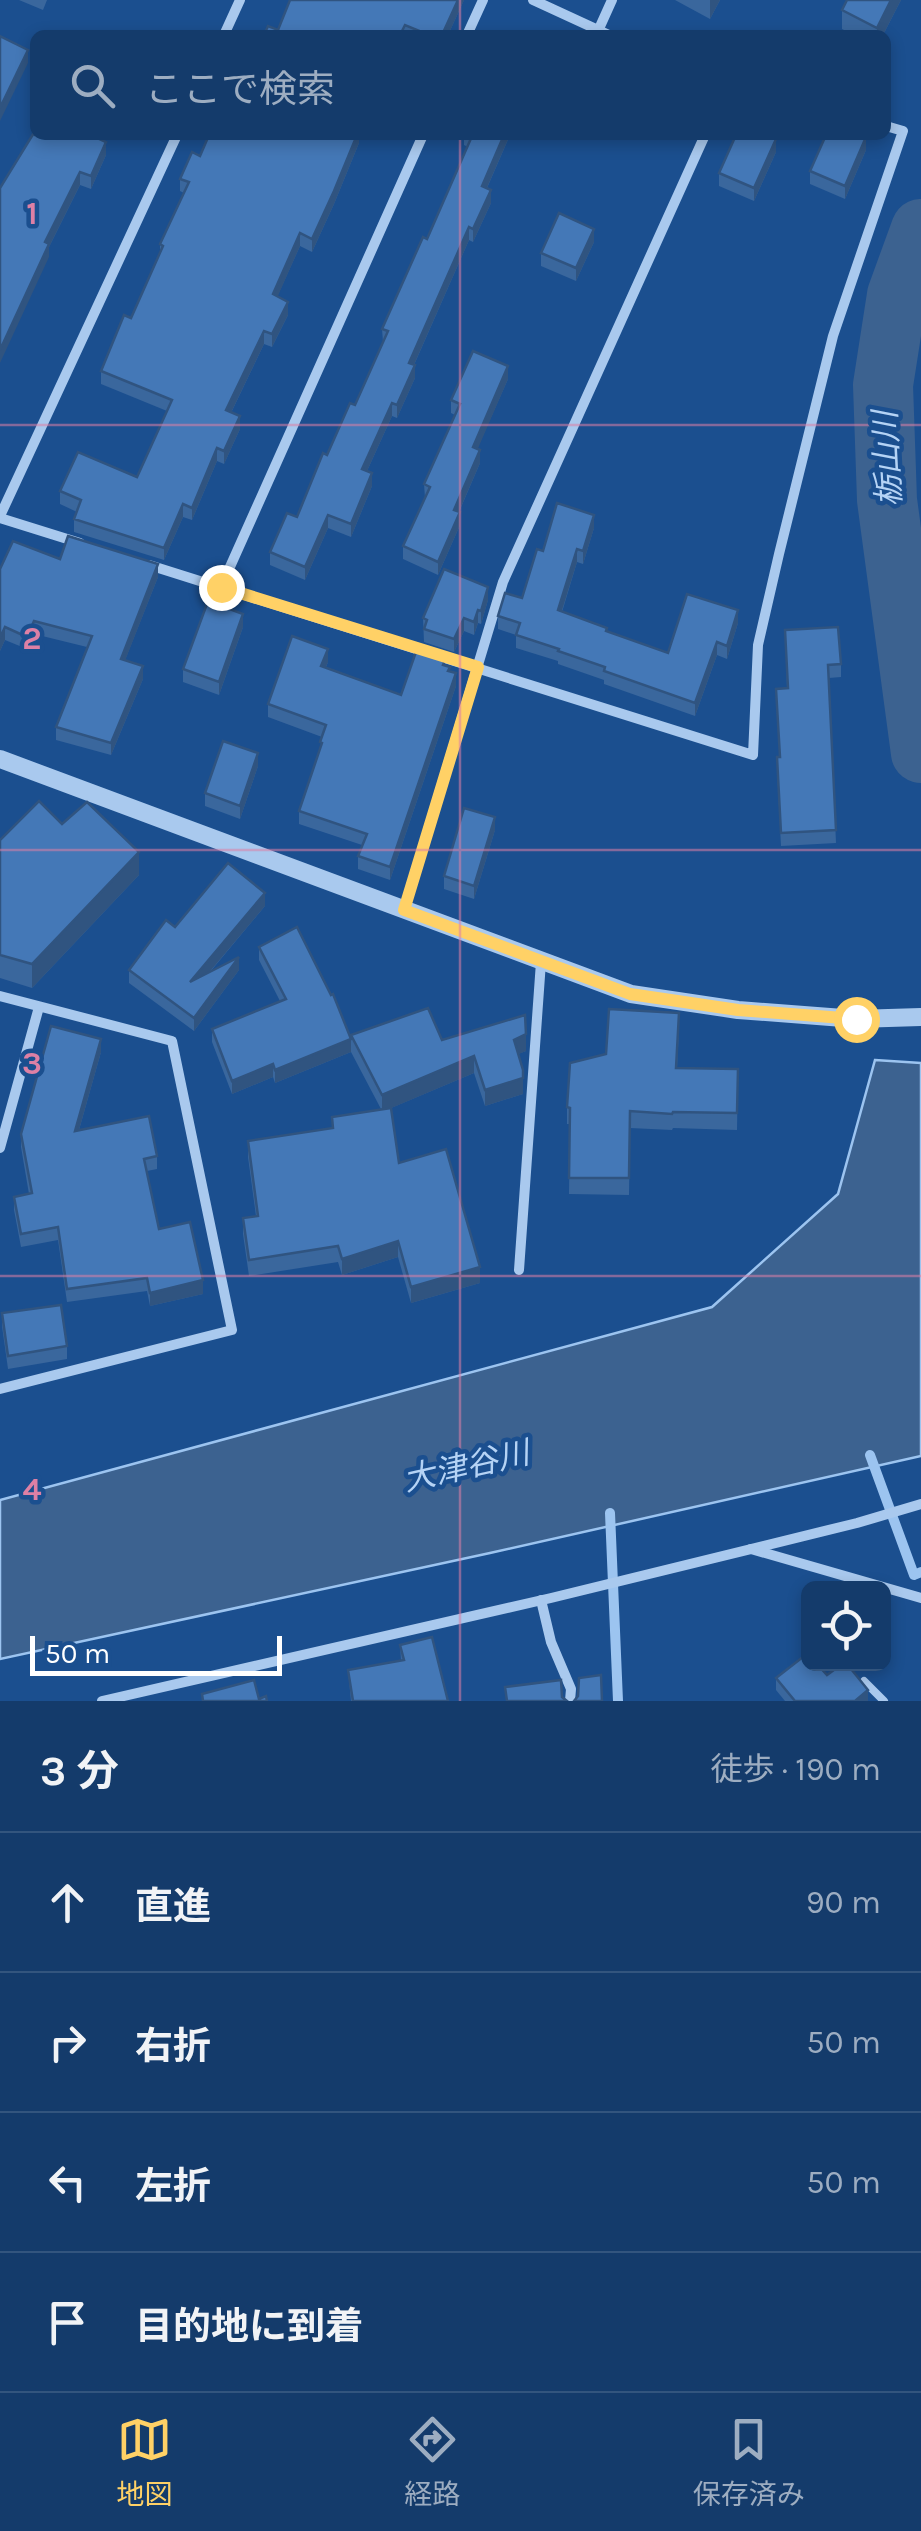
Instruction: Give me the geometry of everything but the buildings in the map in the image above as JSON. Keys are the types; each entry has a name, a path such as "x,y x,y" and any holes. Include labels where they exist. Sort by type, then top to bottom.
{"street":[{"path":"226,30 240,0"},
{"path":"470,30 483,0"},
{"path":"533,0 597,30"},
{"path":"604,30 612,0"},
{"path":"129,558 754,755 758,646 833,336 902,131 891,128"},
{"path":"92,547 0,517 175,140"},
{"path":"221,587 421,140"},
{"path":"404,910 503,582 703,140"},
{"path":"0,758 630,994 738,1010 856,1019 921,1017"},
{"path":"519,1270 542,962"},
{"path":"0,996 172,1042 232,1330 0,1389"},
{"path":"0,1148 39,1006"},
{"path":"102,1701 152,1696 858,1523 921,1504"},
{"path":"750,1549 921,1598"},
{"path":"542,1600 551,1642 571,1689 570,1701"}],"lane":[{"path":"864,1681 884,1701"}],"water":[{"name":"大津谷川","path":"875,1060 921,1063 921,1456 0,1659 0,1500 712,1307 838,1194"}],"waterway":[{"name":"栃山川","path":"921,229 897,295 883,385 887,500 921,753"},
{"path":"870,1455 914,1575 921,1572"},
{"path":"610,1513 618,1701"}],"route":[{"path":"221,587 478,667 404,910 630,994 738,1010 856,1019"}]}
